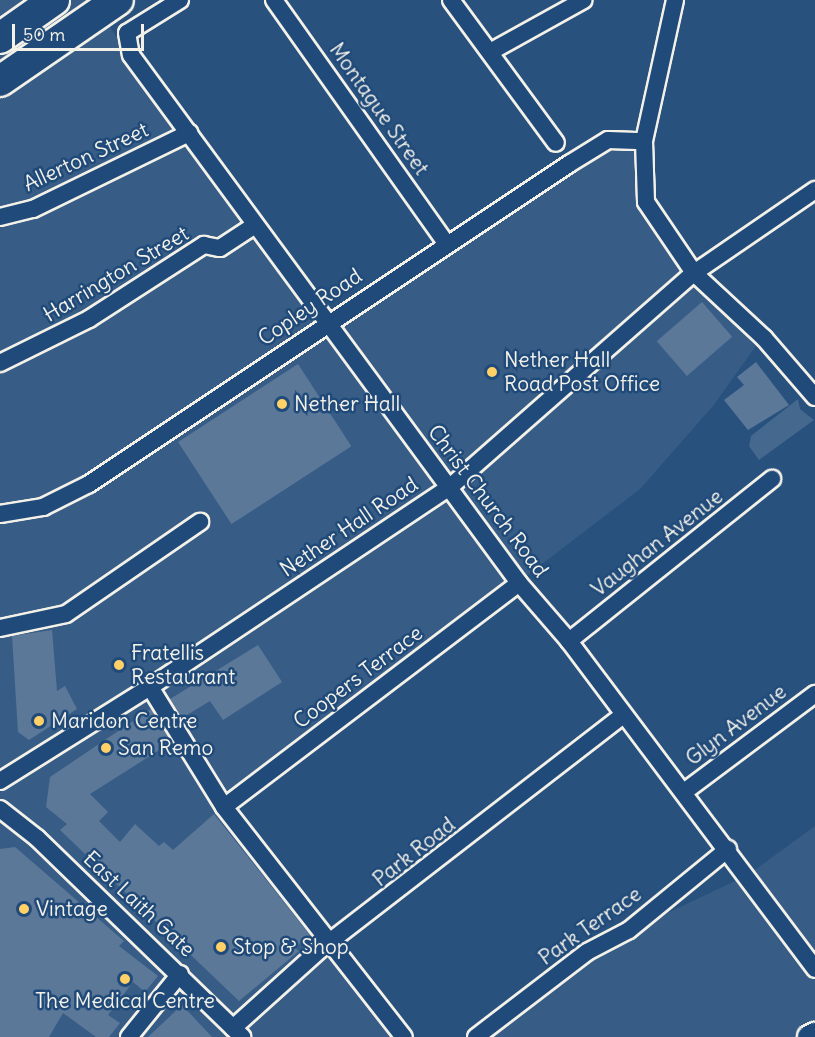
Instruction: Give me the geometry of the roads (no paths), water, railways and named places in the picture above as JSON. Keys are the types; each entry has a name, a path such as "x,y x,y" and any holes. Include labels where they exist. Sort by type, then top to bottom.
{"highway":[{"path":"0,38 54,0"},
{"path":"0,81 84,13 118,0"}],"street":[{"name":"Christ Church Road","path":"180,0 126,33 131,55 519,583 569,641 623,715 728,849 815,969"},
{"name":"Montague Street","path":"274,0 447,244"},
{"path":"452,0 556,143"},
{"path":"490,52 584,0"},
{"path":"675,0 644,141 646,202 694,273 764,338 815,398"},
{"name":"Allerton Street","path":"0,217 33,209 189,133"},
{"name":"Copley Road","path":"0,514 43,507 89,484 326,323 608,140 644,141"},
{"name":"Nether Hall Road","path":"0,781 150,687 450,487 694,273 815,190"},
{"name":"Harrington Street","path":"0,363 79,324 204,244 220,248 255,225"},
{"name":"Vaughan Avenue","path":"569,641 772,479"},
{"path":"0,628 66,614 200,522"},
{"name":"Coopers Terrace","path":"224,807 519,583"},
{"path":"150,687 224,807 333,942 404,1037"},
{"name":"Glyn Avenue","path":"684,792 815,694"},
{"name":"Park Road","path":"237,1032 333,942 623,715"},
{"name":"East Laith Gate","path":"0,809 180,974 237,1032"},
{"name":"Park Terrace","path":"476,1037 587,952 629,930 728,849"},
{"path":"129,1037 180,974"},
{"path":"809,1037 815,1034"}],"place":[{"name":"Nether Hall Road Post Office","path":"492,372"},
{"name":"Nether Hall","path":"282,404"},
{"name":"Fratellis Restaurant","path":"119,665"},
{"name":"Maridon Centre","path":"39,721"},
{"name":"San Remo","path":"106,748"},
{"name":"Vintage","path":"24,909"},
{"name":"Stop & Shop","path":"221,947"},
{"name":"The Medical Centre","path":"125,979"}]}
